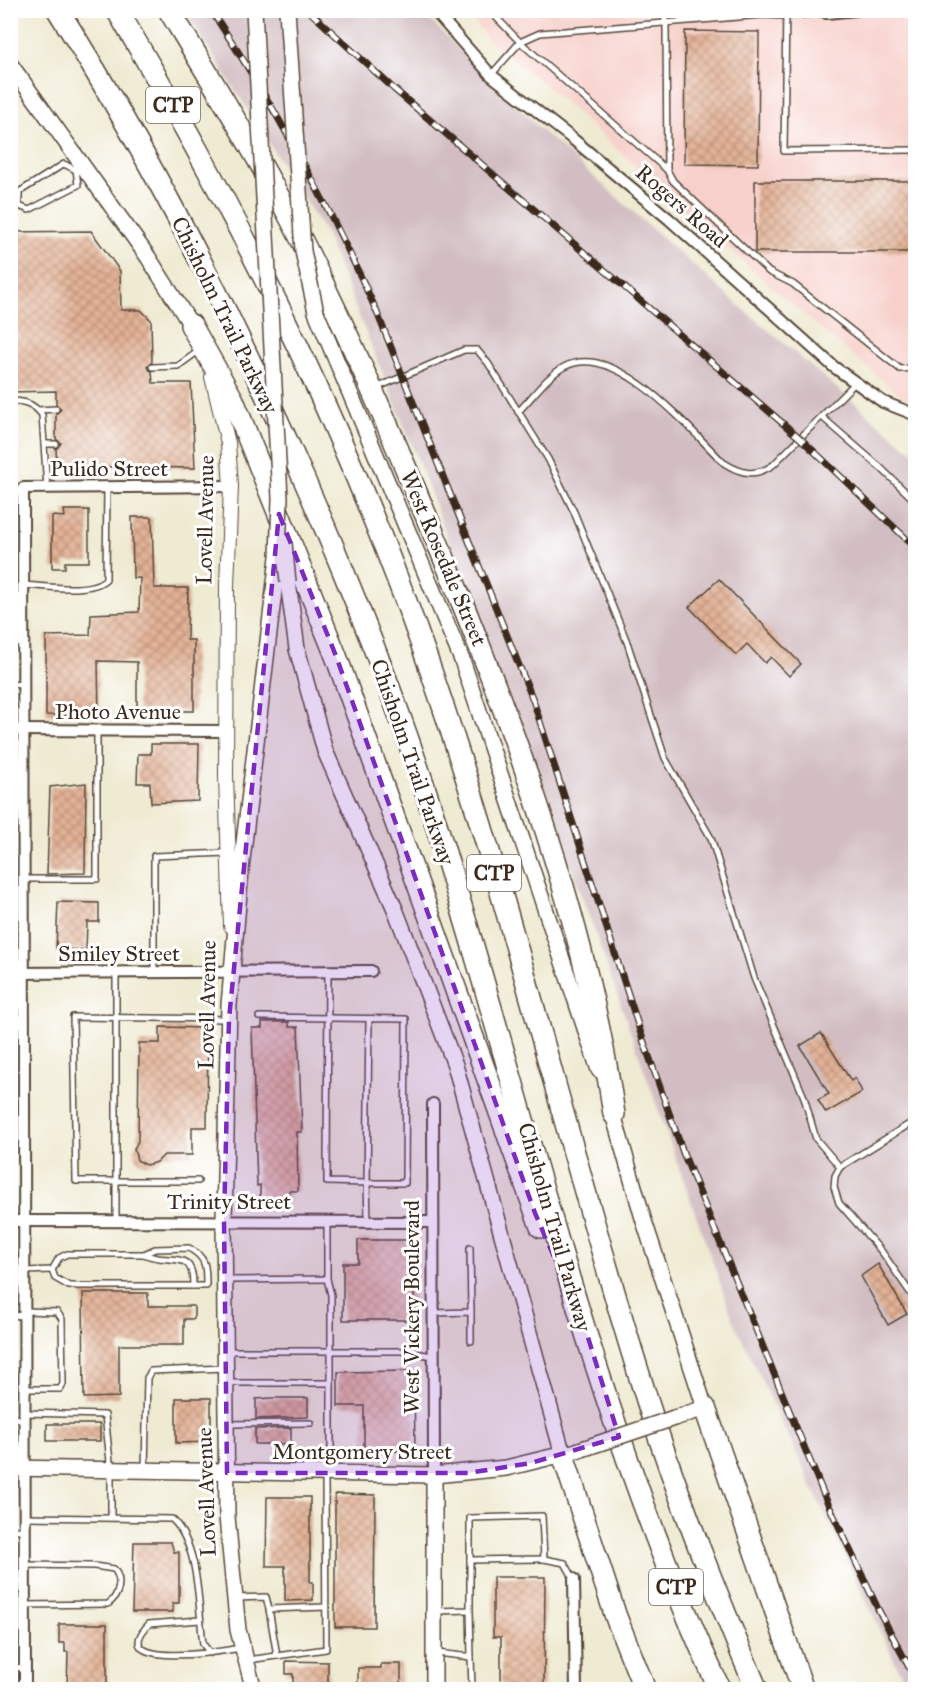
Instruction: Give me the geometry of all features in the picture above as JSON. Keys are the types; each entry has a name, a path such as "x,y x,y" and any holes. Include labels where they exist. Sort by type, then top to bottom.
{"highway":[{"name":"Chisholm Trail Parkway","path":"58,10 113,101 180,222 238,335 333,543 384,674 470,931 613,1419 659,1545 720,1689"},
{"name":"Chisholm Trail Parkway","path":"117,10 226,200 337,428 425,653 478,819 642,1384 688,1519 756,1689"},
{"path":"169,10 238,122 288,215 372,389 481,650 536,803 576,937 607,1065 614,1114"},
{"path":"191,325 233,400 328,636 536,1213 586,1331"},
{"path":"705,1408 803,1689"},
{"path":"569,1453 616,1617 645,1689"}],"main road":[{"path":"254,10 280,498 297,649 325,751 395,909 455,1065 569,1453"},
{"name":"West Rosedale Street","path":"287,10 303,251 316,312 462,660 614,1114"},
{"path":"10,64 79,168 168,286 191,325"},
{"path":"232,972 242,861 278,557 280,498"},
{"name":"Lovell Avenue","path":"232,972 224,1220 227,1517 234,1598 244,1654 254,1689"},
{"path":"614,1114 643,1218 705,1408"},
{"name":"Montgomery Street","path":"18,1468 145,1472 434,1475 506,1468 569,1453 705,1408"},
{"path":"10,1461 18,1468"},
{"name":"West Vickery Boulevard","path":"434,1475 434,1689"}],"street":[{"name":"Rogers Road","path":"434,10 491,75 669,219 855,383 883,402 915,415"},
{"path":"826,12 856,10"},
{"name":"Lovell Avenue","path":"191,325 222,412 231,486 226,585 226,731 232,972"},
{"name":"Pulido Street","path":"23,590 23,488 231,486"},
{"path":"23,590 25,1417 18,1468 25,1516 26,1689"},
{"name":"Photo Avenue","path":"10,730 226,731"},
{"name":"Smiley Street","path":"10,973 371,971"},
{"name":"West Vickery Boulevard","path":"433,1104 434,1475"},
{"name":"Trinity Street","path":"10,1221 433,1221"},
{"path":"574,1579 576,1689"}],"lane":[{"path":"489,10 520,42 667,170 673,181 769,272 793,284 900,369 915,368"},
{"path":"663,10 666,25 667,170"},
{"path":"491,75 520,42 540,33 666,25 786,13 826,12"},
{"path":"786,13 784,152 915,150"},
{"path":"10,207 19,206 29,210 78,185 79,168 64,164 19,192 19,206"},
{"path":"372,389 472,348 483,355 518,412 561,484 583,532 627,642 665,758 711,838 754,978 804,1097 816,1139 840,1167"},
{"path":"152,367 178,366 201,349"},
{"path":"518,412 552,376 566,366 581,362 598,362 628,375 724,463 737,471 750,474 763,471 773,465 855,383"},
{"path":"10,401 25,402 42,415 47,488"},
{"path":"38,410 56,409"},
{"path":"822,417 881,468 915,502"},
{"path":"44,444 56,444"},
{"path":"10,597 23,590 99,586 106,579 107,487"},
{"path":"10,643 23,644"},
{"path":"10,684 24,685"},
{"path":"24,879 97,879 97,730"},
{"path":"154,972 154,856 228,853"},
{"path":"259,1017 328,1017 406,1019 405,1183 327,1182 328,1017 328,971"},
{"path":"116,973 116,1220"},
{"path":"198,1181 76,1181 73,1017 229,1019"},
{"path":"368,1221 369,1019"},
{"path":"915,1120 840,1167 835,1176 834,1187 839,1203 882,1252 915,1301"},
{"path":"200,1620 149,1624 141,1632 140,1643 144,1651 152,1655 210,1653 277,1656 326,1649 331,1383 331,1295 327,1279 327,1221"},
{"path":"144,1254 154,1248 189,1248 201,1255 207,1263 206,1286"},
{"path":"470,1248 471,1341"},
{"path":"52,1270 59,1258 67,1254 144,1254 156,1260 182,1260 190,1264 194,1271 193,1286"},
{"path":"25,1270 52,1270"},
{"path":"52,1270 55,1278 69,1286 206,1286 224,1283 327,1279"},
{"path":"10,1316 57,1312 62,1319 63,1384 60,1389 25,1389"},
{"path":"433,1313 471,1312"},
{"path":"225,1351 401,1351 433,1356"},
{"path":"145,1472 147,1378 152,1371 331,1383"},
{"path":"10,1416 105,1415 111,1471 111,1517"},
{"path":"226,1424 311,1423"},
{"path":"25,1516 172,1519 181,1528 190,1545 203,1644 210,1653"},
{"path":"472,1689 470,1518 542,1516 544,1559"},
{"path":"10,1530 25,1530"},
{"path":"470,1560 544,1559 565,1563 574,1579"},
{"path":"25,1565 94,1566 114,1569 118,1574 119,1586 115,1599 108,1604 25,1605"},
{"path":"10,1581 25,1581"},
{"path":"234,1598 266,1598 277,1656"},
{"path":"269,1609 326,1607"},
{"path":"434,1611 470,1610"},
{"path":"434,1653 471,1657"},
{"path":"10,1666 25,1668"}],"highlighted area":[{"path":"279,514 336,656 535,1213 586,1331 619,1437 531,1463 468,1473 227,1473 224,1220 229,1019"}],"shaded area":[{"path":"185,11 421,11 540,129 729,297 915,454 915,1689 908,1689 734,1322 595,932 421,468 325,232"},
{"path":"466,11 915,11 915,399 906,400 776,291 543,83 490,42"}],"building":[{"path":"685,31 759,32 758,165 684,164"},
{"path":"755,181 915,181 915,252 755,252"},
{"path":"91,231 120,271 121,310 141,310 151,320 152,362 147,367 152,372 153,383 191,383 195,468 57,466 56,449 61,443 56,439 56,414 61,409 56,404 56,391 10,392 10,232"},
{"path":"64,510 89,510 89,562 65,562 65,568 52,568 52,516 65,517"},
{"path":"132,517 152,517 154,588 188,588 187,640 194,640 194,711 137,711 137,662 98,661 99,716 46,715 46,636 90,635 91,614 139,612 140,578 133,578"},
{"path":"719,579 801,664 789,676 771,657 765,663 747,644 736,655 689,607"},
{"path":"151,744 199,744 198,801 151,803 150,783 137,783 138,754 151,754"},
{"path":"86,783 85,873 47,874 50,787"},
{"path":"58,902 99,903 99,922 87,922 86,950 56,949"},
{"path":"262,1022 289,1022 289,1027 298,1027 302,1132 297,1132 298,1191 289,1191 289,1201 260,1202 260,1185 257,1186 252,1028 262,1028"},
{"path":"160,1027 208,1028 207,1127 192,1127 192,1155 164,1155 157,1162 146,1165 137,1160 134,1149 138,1141 139,1043 160,1043"},
{"path":"821,1033 851,1081 855,1078 862,1092 826,1113 818,1100 829,1094 800,1046"},
{"path":"358,1240 408,1240 408,1262 414,1262 414,1320 343,1320 343,1263 358,1263"},
{"path":"878,1264 907,1314 888,1325 861,1276"},
{"path":"83,1293 148,1293 148,1306 194,1306 194,1319 184,1319 184,1345 119,1345 119,1397 84,1398"},
{"path":"414,1371 415,1455 400,1455 400,1451 364,1451 364,1406 338,1406 338,1372"},
{"path":"176,1398 211,1398 211,1442 176,1443"},
{"path":"308,1398 308,1417 256,1419 256,1399"},
{"path":"47,1424 100,1424 100,1441 47,1441"},
{"path":"291,1428 291,1444 255,1444 255,1429"},
{"path":"335,1494 375,1495 374,1627 335,1627"},
{"path":"267,1497 310,1497 310,1582 313,1582 313,1600 285,1601 285,1566 266,1566"},
{"path":"134,1542 171,1542 174,1552 179,1552 179,1603 173,1603 173,1612 132,1612"},
{"path":"493,1577 545,1577 544,1689 501,1689 501,1637 493,1637"},
{"path":"59,1624 107,1624 107,1689 67,1689 68,1652 65,1652 65,1643 59,1643"},
{"path":"286,1661 328,1662 328,1689 293,1689 293,1674 286,1674"},
{"path":"381,1664 401,1664 401,1689 358,1686 358,1668 381,1668"}],"railway":[{"path":"211,10 235,46 300,157 376,310 533,700 640,1031 684,1155 824,1495 879,1611 916,1680"},
{"path":"308,10 394,89 801,439 916,548"}]}
